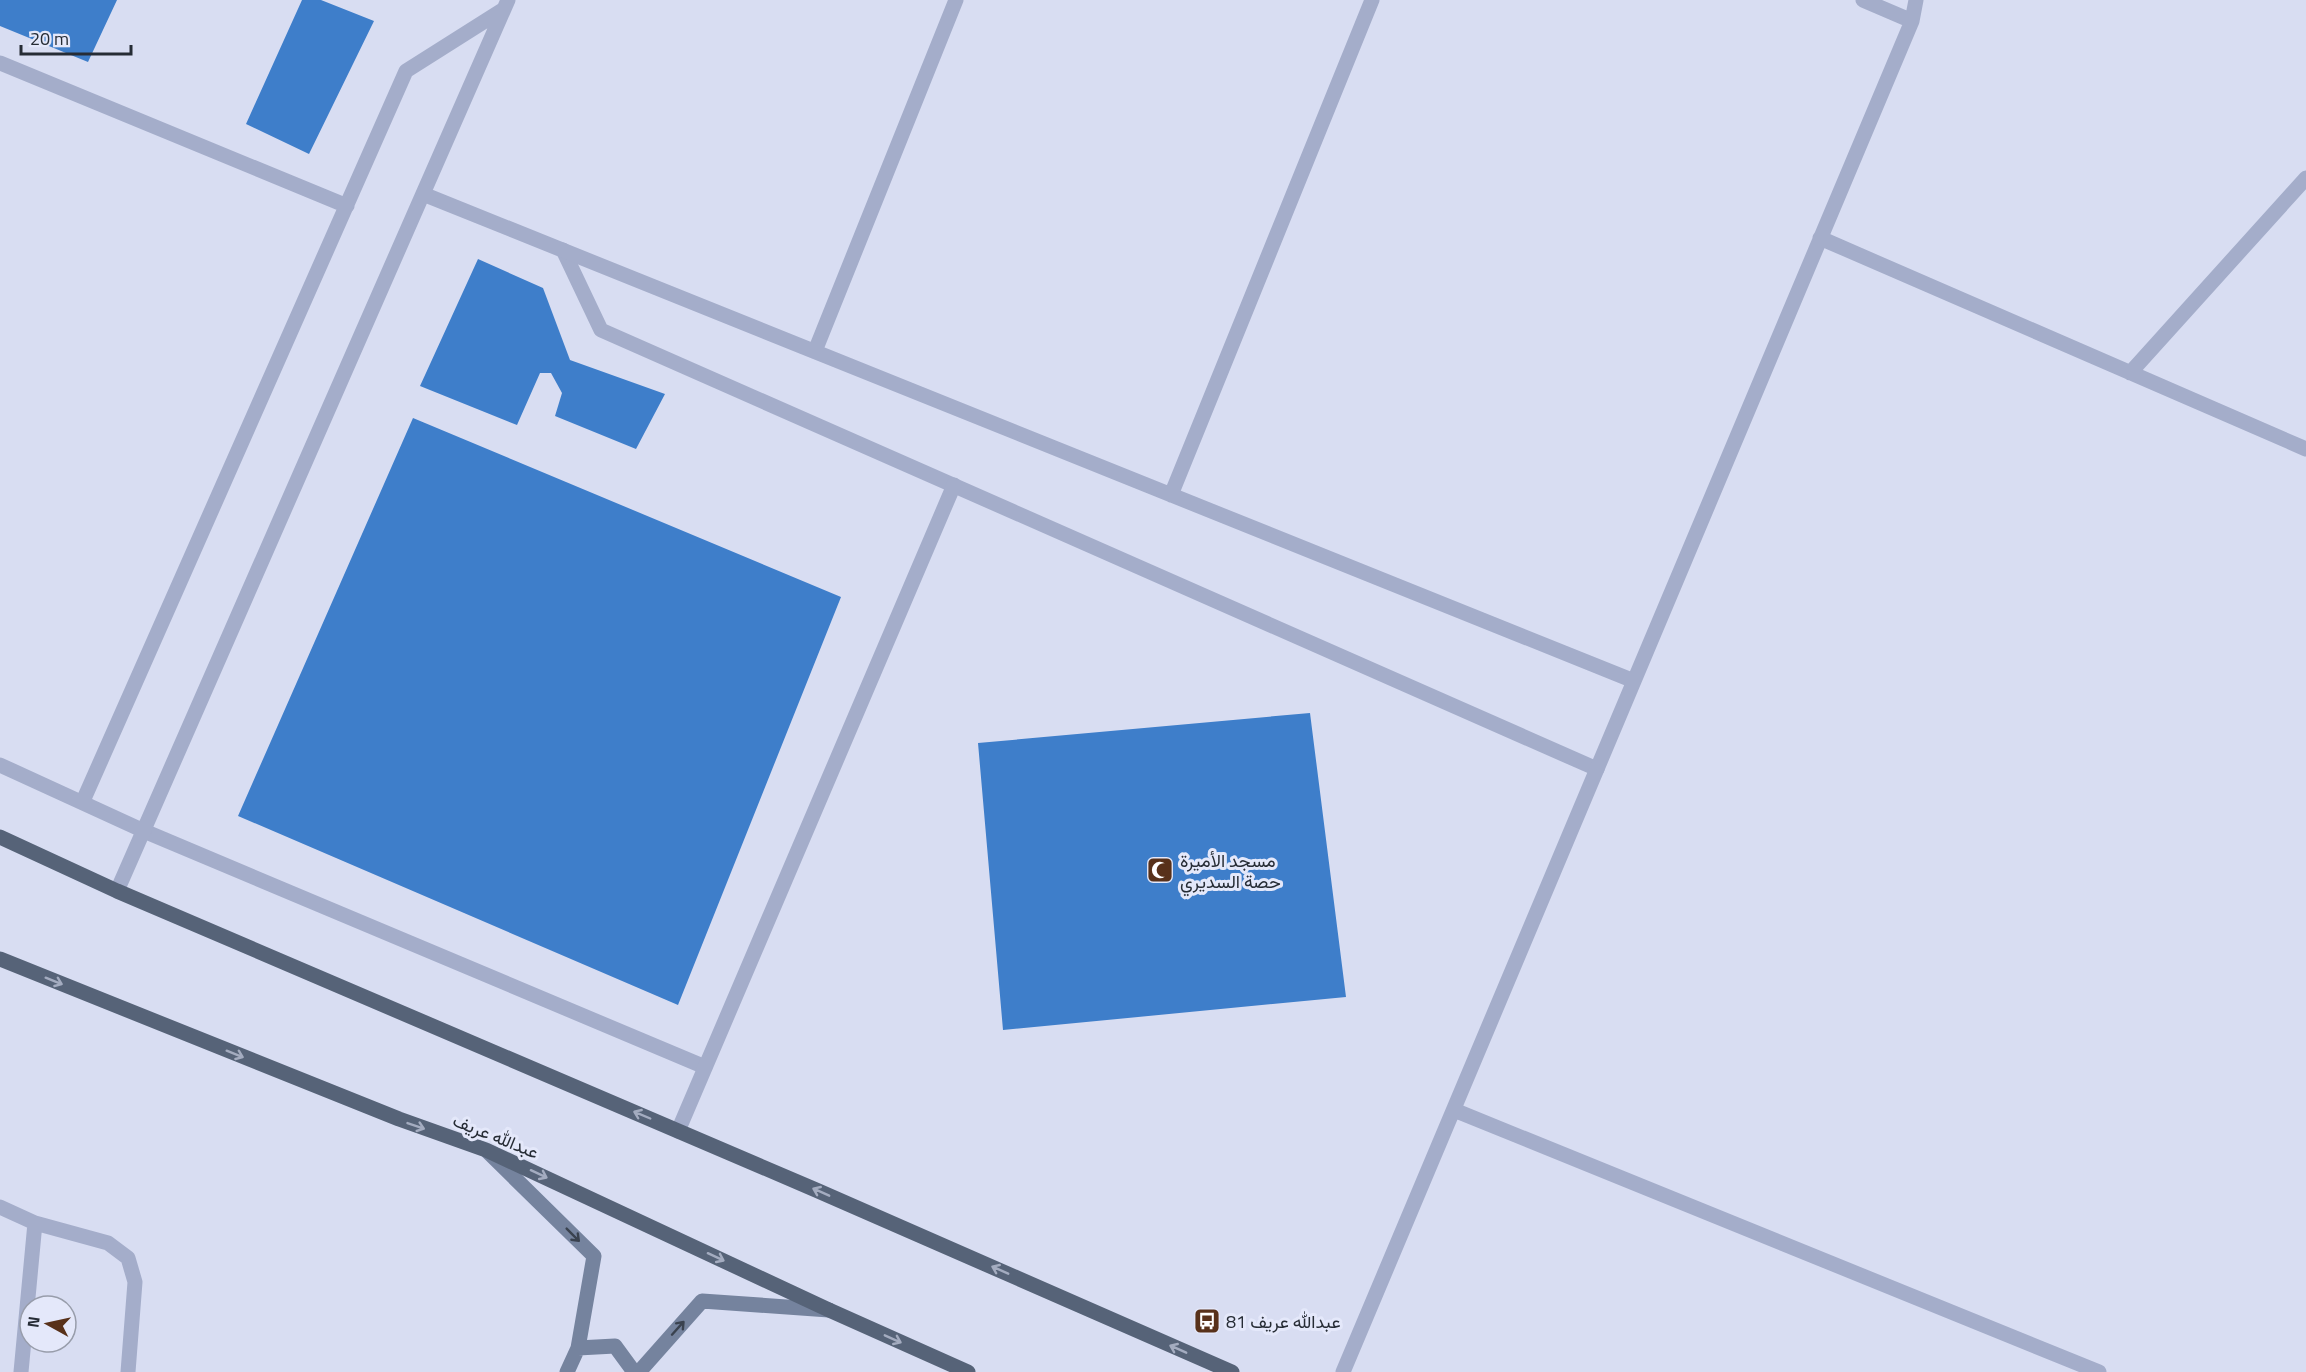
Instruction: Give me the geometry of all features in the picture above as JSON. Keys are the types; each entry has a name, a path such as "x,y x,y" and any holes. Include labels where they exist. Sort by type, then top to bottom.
{"main road":[{"path":"0,837 117,891 678,1131 1232,1372"},
{"name":"عبدالله عريف","path":"0,959 399,1119 486,1150 829,1310 968,1372"}],"street":[{"path":"815,351 956,0"},
{"path":"1171,495 1372,0"},
{"path":"1863,0 1912,21"},
{"path":"1343,1372 1912,21 1916,0"},
{"path":"117,891 506,4"},
{"path":"83,801 406,71 506,4"},
{"path":"0,63 346,206"},
{"path":"2130,373 2306,178"},
{"path":"423,194 1634,681"},
{"path":"1820,238 2306,449"},
{"path":"563,250 601,330 1597,769"},
{"path":"678,1131 954,485"},
{"path":"0,765 83,801 144,831 705,1067"},
{"path":"1454,1110 2098,1372"},
{"path":"486,1150 594,1256 578,1348 567,1372"},
{"path":"0,1206 34,1223 108,1243 128,1258 135,1282 128,1372"},
{"path":"21,1372 34,1223"},
{"path":"578,1348 615,1346 637,1372 702,1301 829,1310"}],"building":[{"path":"0,0 117,0 88,62 0,26"},
{"path":"302,0 321,0 374,21 309,154 246,124"},
{"path":"478,259 543,288 570,360 665,394 636,449 555,416 562,393 551,373 540,373 517,425 420,386"},
{"path":"413,418 841,597 678,1005 238,816"},
{"name":"مسجد الأميرة حصة السديري","path":"1310,713 1346,997 1003,1030 978,743"}],"place":[{"name":"مسجد الأميرة حصة السديري","path":"1160,870"},
{"name":"عبدالله عريف 81","path":"1207,1321"}]}
